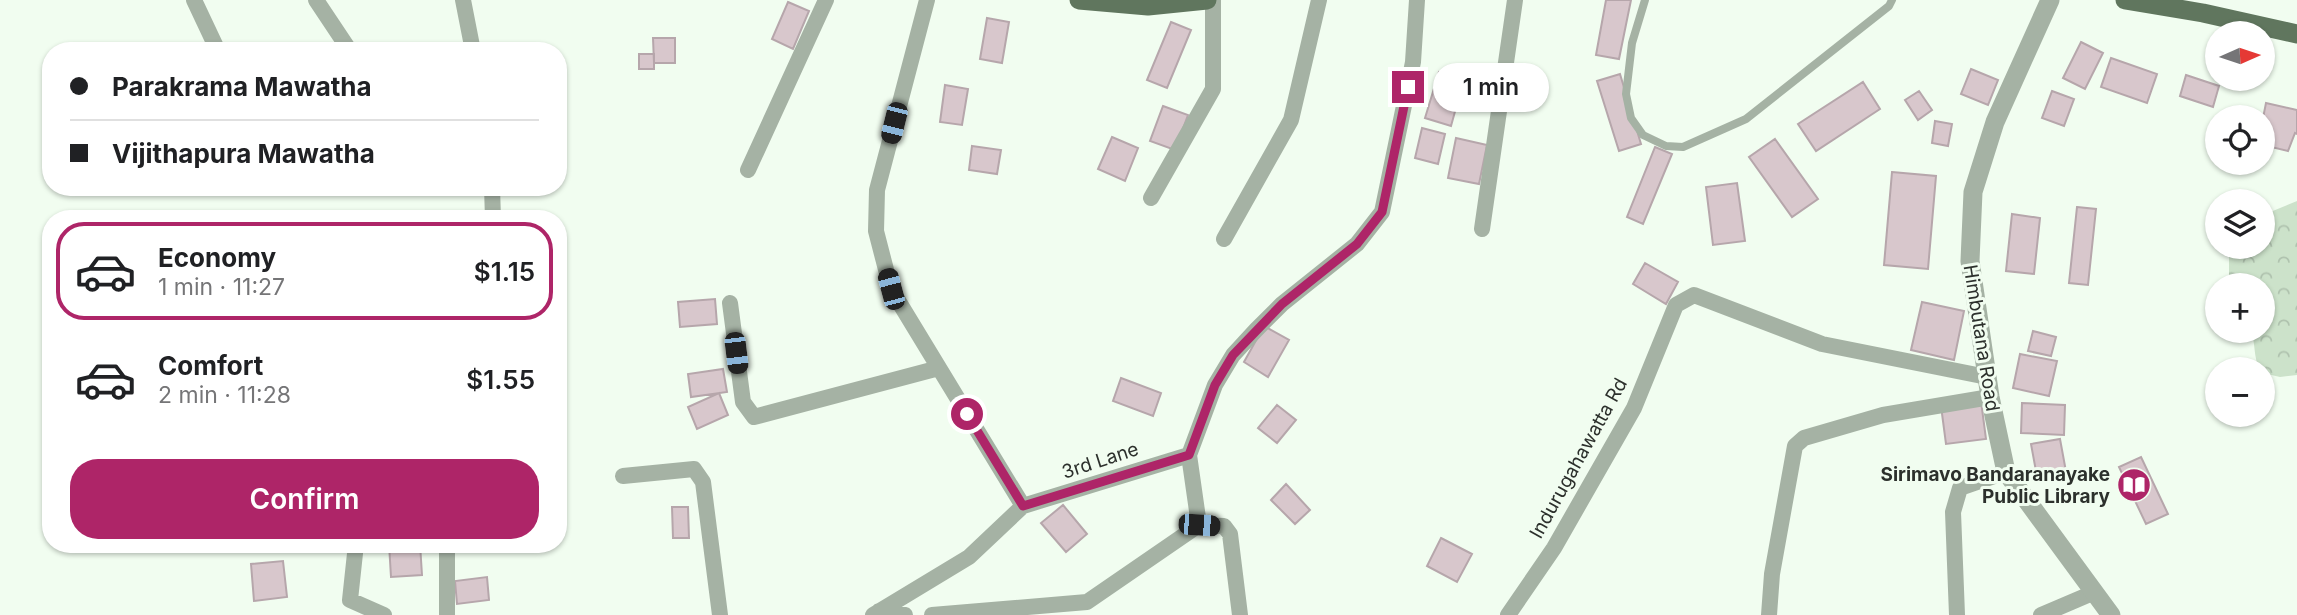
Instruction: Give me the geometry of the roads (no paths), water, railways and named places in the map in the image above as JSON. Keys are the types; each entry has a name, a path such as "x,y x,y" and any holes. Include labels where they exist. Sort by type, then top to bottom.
{"main road":[{"path":"1079,0 1148,6 1210,0"},
{"path":"2125,0 2203,13 2297,34"}],"street":[{"path":"194,0 215,42"},
{"path":"316,0 344,42"},
{"path":"463,0 471,42"},
{"path":"748,170 826,0"},
{"path":"876,613 969,557 1023,506 891,289 876,232 877,190 927,0"},
{"path":"1151,198 1213,89 1210,0"},
{"path":"1224,239 1291,120 1319,0"},
{"path":"1199,525 1189,455 1215,385 1233,355 1282,304 1357,244 1382,212 1413,62 1417,0"},
{"path":"1482,229 1515,0"},
{"name":"Himbutana Road","path":"2050,0 1995,122 1973,192 1970,261 1988,387 2006,472 2110,615"},
{"name":"Indurugahawatta Rd","path":"1508,615 1553,548 1634,408 1676,305 1694,295 1822,344 1988,387"},
{"path":"730,303 743,402 754,417 939,368"},
{"path":"1769,615 1772,574 1795,446 1804,438 1988,387"},
{"name":"3rd Lane","path":"1023,506 1189,455"},
{"path":"623,475 694,469 703,482 720,615"},
{"path":"1957,615 1953,512 1960,488 2006,472"},
{"path":"932,615 1087,608 1199,525 1224,526 1230,534 1240,615"},
{"path":"355,553 350,600 384,615"},
{"path":"447,553 447,615"},
{"path":"2041,615 2095,592"},
{"path":"876,613 905,615"}],"lane":[{"path":"1645,0 1632,43 1626,94 1631,118 1643,135 1666,146 1683,147 1746,119 1889,6 1892,0"}],"place":[{"name":"Sirimavo Bandaranayake Public Library","path":"2134,485"}]}
